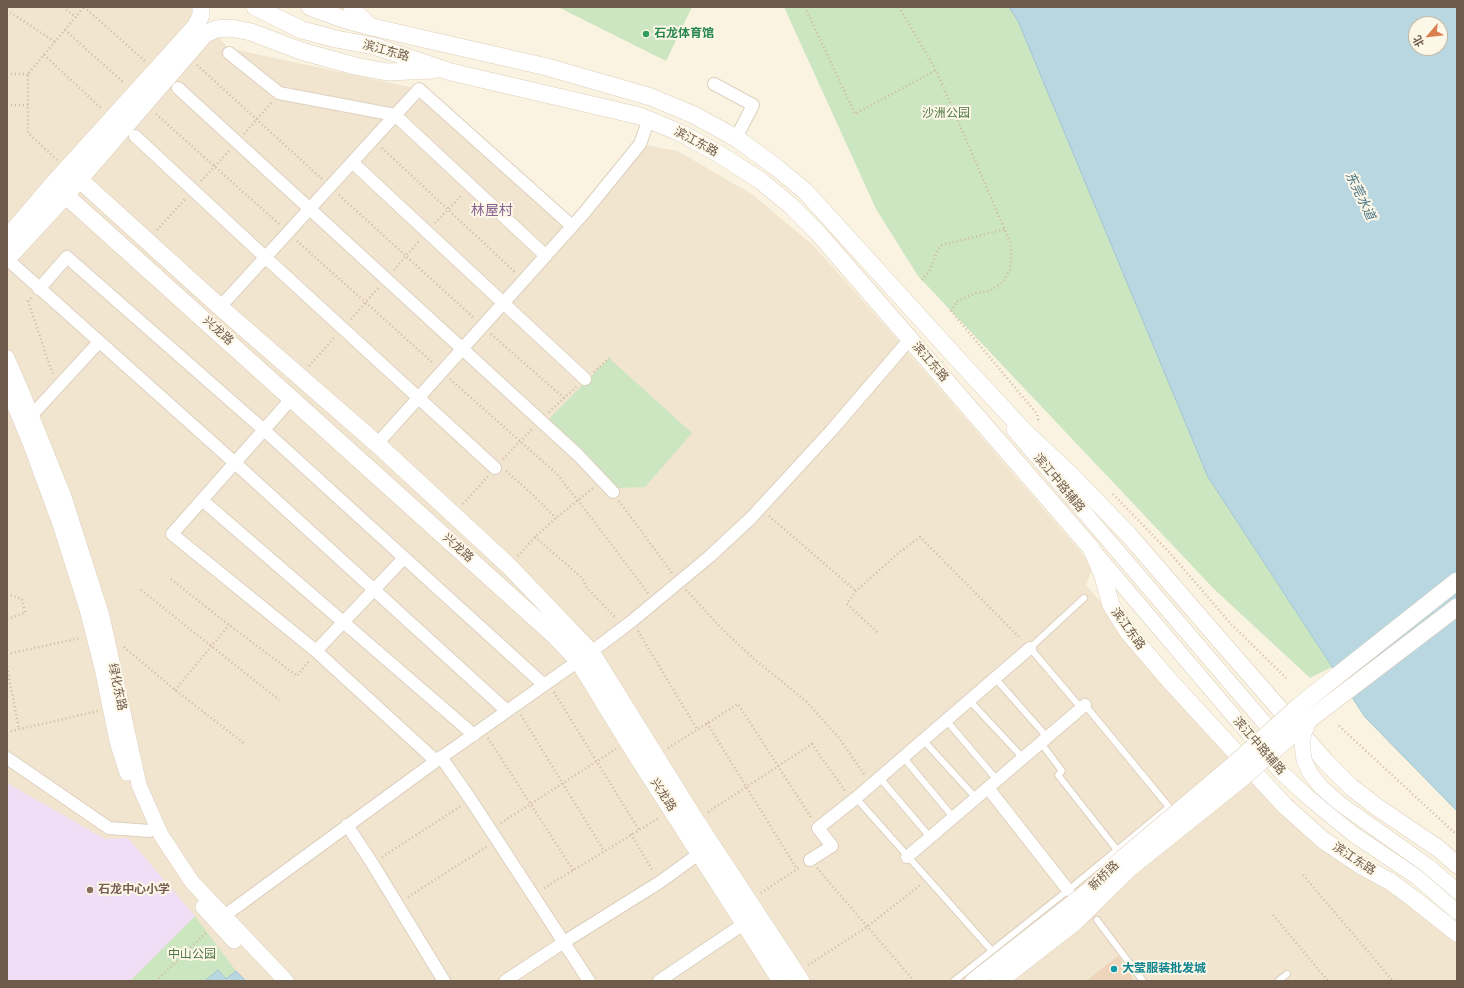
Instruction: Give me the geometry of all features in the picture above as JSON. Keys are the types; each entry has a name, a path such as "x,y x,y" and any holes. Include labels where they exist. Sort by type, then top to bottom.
{"main road":[{"path":"7,259 59,190 196,26 201,15 201,7"},
{"name":"滨江东路","path":"255,7 302,30 336,39 374,46 451,72 649,119 683,134 719,154 761,181 790,205 818,233 1091,548 1102,572 1111,605 1128,632 1170,681 1285,806 1323,840 1360,865 1391,882 1457,933"},
{"name":"滨江东路","path":"310,7 343,19 372,27 547,67 651,97 694,115 736,138 776,167 805,191 1025,432 1128,534 1326,762 1350,787 1439,849 1457,865"},
{"path":"7,238 59,190 79,179 200,38 216,29 231,28 251,32 322,58 387,72 424,70 451,72"},
{"path":"403,72 414,67 419,61 420,57 418,46 409,36"},
{"name":"兴龙路","path":"79,179 220,307 377,444 509,566 585,656 656,756 696,821 749,901 793,978"},
{"name":"兴龙路","path":"59,190 292,398 550,632 585,656 628,742 745,924 793,978"},
{"path":"1277,738 1299,706 1457,581"},
{"path":"1236,773 1277,738 1310,720 1457,606"},
{"name":"新桥路","path":"974,981 1094,887 1123,858 1236,773"},
{"name":"新桥路","path":"999,981 1075,922 1131,867 1236,773"}],"street":[{"path":"351,7 372,27"},
{"path":"229,53 279,92 395,115 546,256"},
{"path":"714,84 753,105 736,138"},
{"path":"178,88 578,455 613,492"},
{"path":"220,307 419,89 572,226"},
{"path":"377,444 572,226 640,144 649,119"},
{"path":"136,136 265,257 497,466"},
{"path":"352,162 585,379"},
{"path":"39,288 67,257 264,430 404,558 546,683"},
{"path":"7,259 235,463 374,590 510,708"},
{"path":"220,919 347,825 585,656 628,624 709,557 760,508 831,431 910,339"},
{"path":"32,416 99,342"},
{"name":"绿化东路","path":"7,358 64,497 102,616 139,785 161,835 192,882 220,919 272,981"},
{"name":"滨江中路辅路","path":"963,365 1028,447 1277,738"},
{"name":"绿化东路","path":"7,387 29,440 60,524 87,609 117,741 134,797 156,844 185,887 286,981"},
{"path":"292,398 172,534 316,651 439,759 471,800 589,981"},
{"path":"202,500 343,622 478,732"},
{"name":"滨江中路辅路","path":"1091,548 1281,772 1308,798 1353,834 1417,877 1455,910"},
{"path":"316,651 404,558"},
{"path":"810,860 832,846 818,828 1030,648"},
{"path":"907,857 1083,706"},
{"name":"滨江中路辅路","path":"1310,720 1302,743 1304,760 1310,773 1321,787 1345,808 1428,866 1457,891"},
{"path":"7,758 109,828 150,831"},
{"path":"993,784 1068,890"},
{"path":"347,825 444,981"},
{"path":"505,981 660,882 700,853"},
{"path":"659,981 745,924"}],"lane":[{"path":"954,981 1169,807 1083,706 1030,648 1084,598"},
{"path":"995,678 1044,740 1062,771 1058,775 1117,850"},
{"path":"969,700 1023,758"},
{"path":"946,720 993,784"},
{"path":"923,740 976,798"},
{"path":"903,757 954,817"},
{"path":"875,781 930,837"},
{"path":"854,799 992,951"},
{"path":"1097,920 1143,981"},
{"path":"1278,981 1287,974"}],"path":[{"path":"62,7 76,17"},
{"path":"57,160 28,133 28,74 84,7 147,62"},
{"path":"805,7 855,114 936,70"},
{"path":"899,7 936,70 1011,244 1010,270 1003,282 990,291 976,293 957,302 951,311 1037,414 1039,424"},
{"path":"7,10 55,42"},
{"path":"65,30 126,84"},
{"path":"44,55 103,110"},
{"path":"197,65 482,326 564,398"},
{"path":"7,74 28,74"},
{"path":"148,241 257,120 279,92"},
{"path":"7,105 28,105"},
{"path":"156,114 556,474 603,533 654,602"},
{"path":"373,139 524,280"},
{"path":"922,280 930,270 937,251 942,245 1005,229"},
{"path":"39,288 28,301 57,387"},
{"path":"454,515 540,420 609,358"},
{"path":"497,466 530,492 556,518"},
{"path":"509,566 556,518 603,481"},
{"path":"613,492 679,582 725,632 754,660 806,701 875,781"},
{"path":"1112,493 1169,552 1231,624 1286,678"},
{"path":"760,508 856,591"},
{"path":"877,632 847,604 856,591 896,555 920,537 1030,648"},
{"path":"535,538 582,578 587,588 628,624 697,729"},
{"path":"172,579 229,625 297,676 316,651"},
{"path":"141,590 279,700"},
{"path":"7,594 22,599 25,613 7,620"},
{"path":"175,690 229,625"},
{"path":"7,654 94,636"},
{"path":"121,644 125,650 245,744"},
{"path":"7,667 19,729"},
{"path":"546,683 639,830"},
{"path":"656,756 738,704 818,828"},
{"path":"7,732 110,708"},
{"path":"510,708 562,783 604,851"},
{"path":"707,723 797,869"},
{"path":"1339,726 1457,835"},
{"path":"478,732 530,804 573,870"},
{"path":"397,904 494,835 530,804 628,742"},
{"path":"696,821 812,744 854,799"},
{"path":"372,863 471,800"},
{"path":"533,895 672,810"},
{"path":"631,834 660,882"},
{"path":"749,901 810,860 914,981"},
{"path":"1304,875 1393,981"},
{"path":"793,978 867,927 927,879"},
{"path":"1273,915 1328,981"},
{"path":"156,981 220,919"}],"shaded area":[{"path":"7,7 193,7 228,48 419,89 572,226 640,144 678,151 753,195 814,246 888,329 1093,566 1086,585 1222,744 1336,851 1426,914 1457,941 1457,981 7,981"},
{"name":"石龙中心小学","path":"7,783 105,839 128,838 195,916 130,981 7,981"}],"green space":[{"name":"石龙体育馆","path":"558,7 692,7 666,61"},
{"name":"沙洲公园","path":"784,7 1009,7 1018,21 1208,477 1332,667 1310,678 1214,589 918,276 876,209"},
{"path":"609,358 692,433 645,487 618,488 548,420"},
{"name":"中山公园","path":"195,916 236,971 246,981 130,981"}],"water":[{"name":"东莞水道","path":"1009,7 1457,7 1457,811 1365,717 1208,477 1018,21"},
{"path":"218,970 226,979 236,971 246,981 205,981"}],"building":[{"name":"大莹服装批发城","path":"1118,956 1135,981 1086,981"}],"place":[{"name":"石龙体育馆","path":"646,34"},
{"name":"石龙中心小学","path":"90,890"},
{"name":"大莹服装批发城","path":"1114,969"}],"district":[{"name":"林屋村","path":"492,211"}]}
